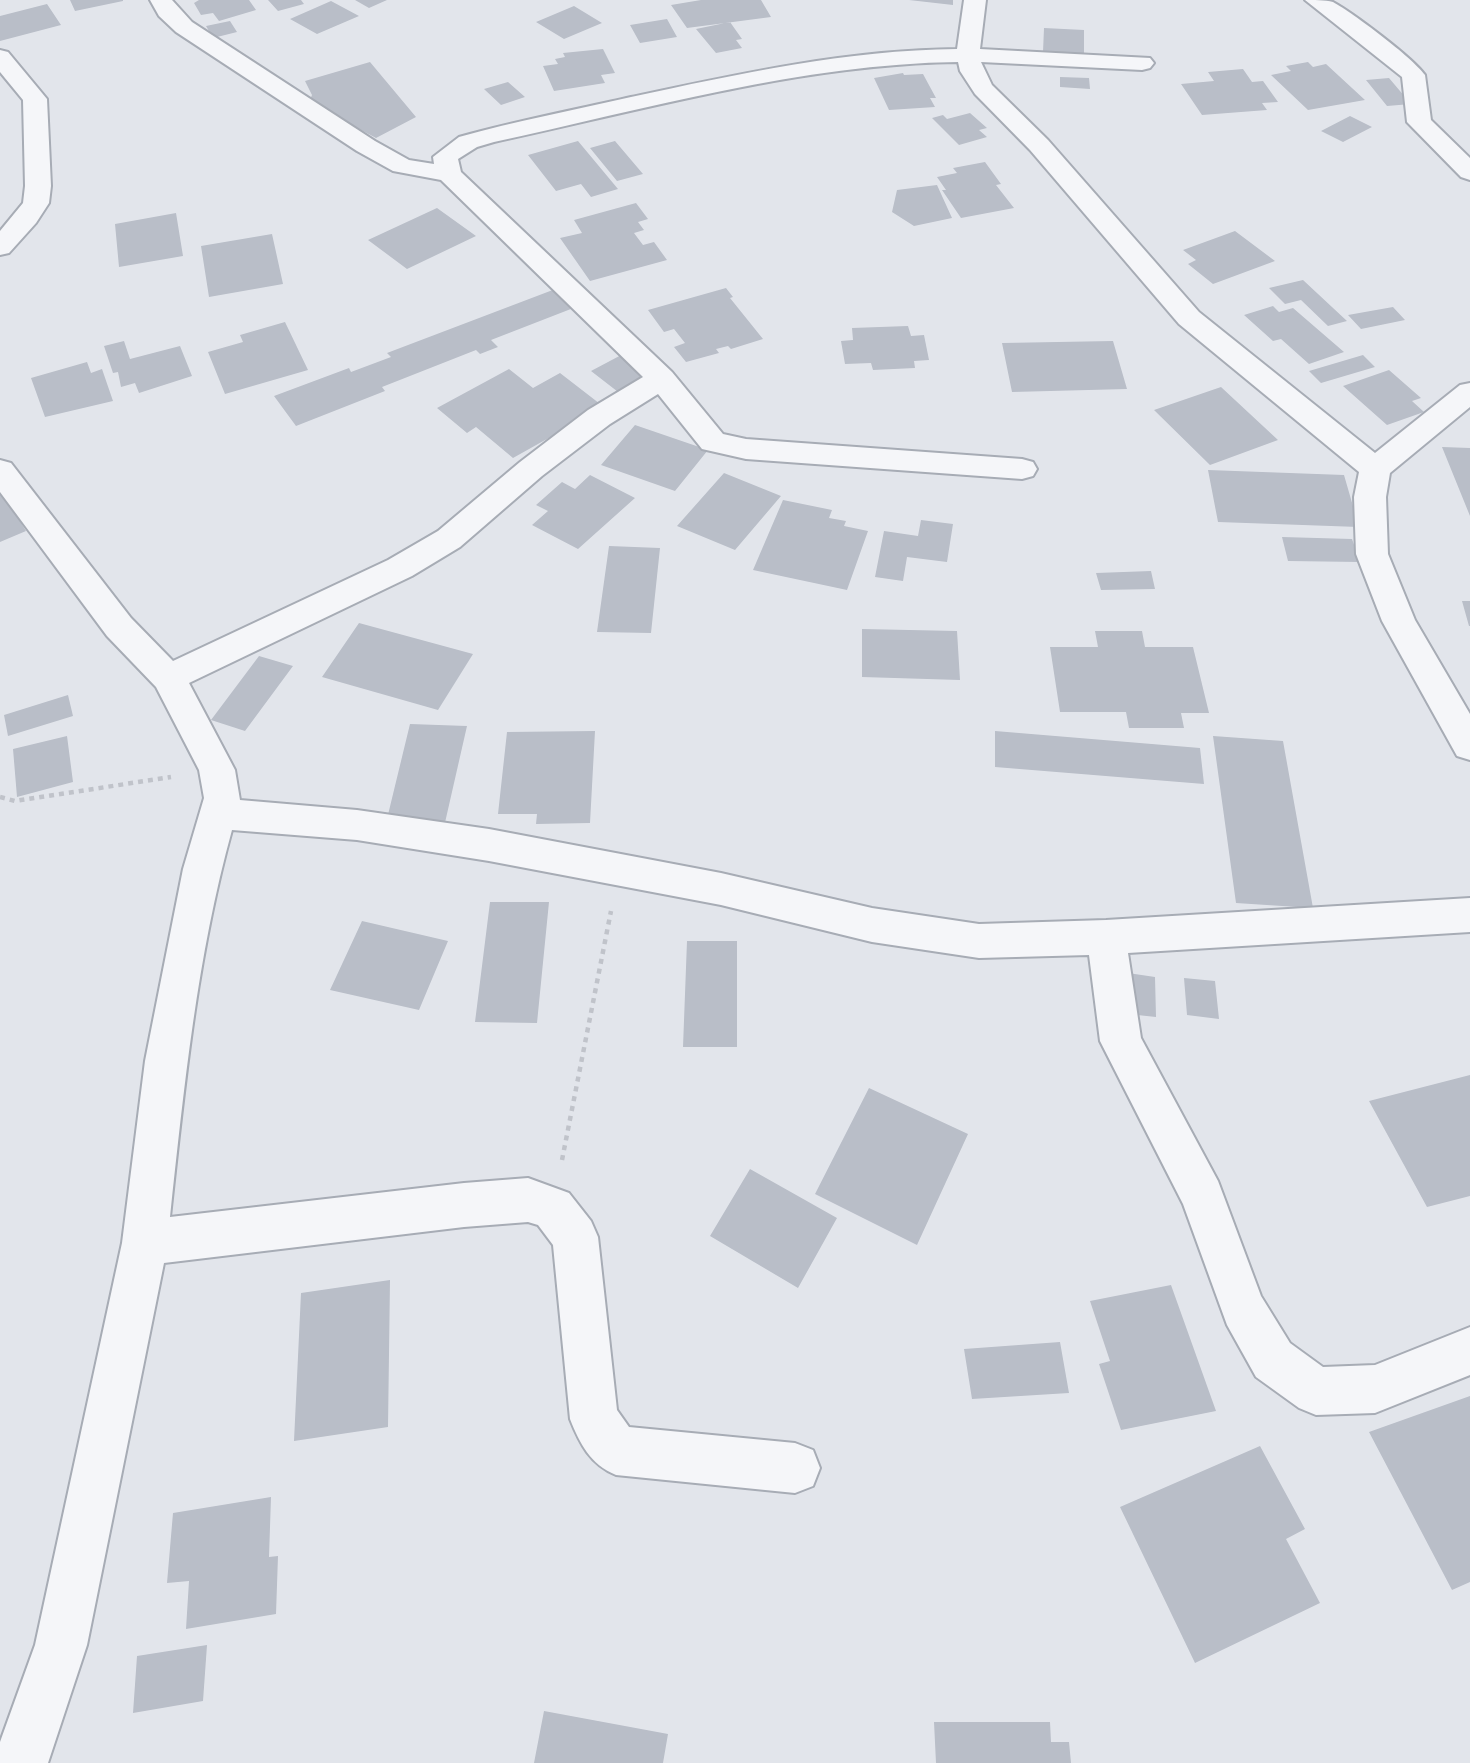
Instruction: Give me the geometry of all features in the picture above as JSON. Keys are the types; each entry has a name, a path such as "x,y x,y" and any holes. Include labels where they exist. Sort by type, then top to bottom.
{"street":[{"path":"161,0 167,11 184,27 366,146 402,166 449,174 662,379 706,436 722,446 1022,469"},
{"path":"975,0 968,55 972,71 983,89 1039,145 1189,318 1376,469"},
{"path":"1316,0 1399,61 1413,75 1419,122 1470,172"},
{"path":"449,174 446,155 468,142 786,74 864,62 968,55 1142,63"},
{"path":"0,57 35,99 38,186 36,203 0,247"},
{"path":"169,678 400,568 449,539 531,469 599,417 662,379"},
{"path":"1470,392 1376,469 1370,497 1372,554 1399,621 1470,746"},
{"path":"0,470 119,626 169,678 217,770 222,798 197,893 166,1061 145,1243 61,1645 20,1763"},
{"path":"216,813 357,825 489,845 721,889 872,925 953,937 1014,942 1470,915"},
{"path":"1106,937 1121,1041 1202,1196 1243,1309 1273,1360 1317,1391 1375,1389 1470,1351"},
{"path":"145,1243 464,1205 528,1200 553,1209 575,1237 594,1419 615,1450 795,1468"}],"path":[{"path":"0,797 15,801 217,770"},
{"path":"553,1209 619,871"}],"building":[{"path":"70,0 123,0 123,1 75,11"},
{"path":"199,0 249,0 256,10 219,21 213,13 201,15 194,3"},
{"path":"268,0 301,0 304,4 278,11"},
{"path":"355,0 387,0 369,8"},
{"path":"701,0 761,0 771,17 687,28 671,5"},
{"path":"909,0 953,0 953,5"},
{"path":"331,1 359,16 317,34 290,19"},
{"path":"47,4 61,25 0,41 0,16"},
{"path":"574,6 602,23 564,39 536,22"},
{"path":"667,19 677,37 640,43 630,25"},
{"path":"230,21 237,32 213,38 206,26"},
{"path":"730,22 742,39 736,40 742,48 716,53 696,29"},
{"path":"1044,28 1084,30 1084,54 1043,52"},
{"path":"603,49 615,73 601,75 605,83 554,91 543,66 558,64 555,59 565,57 563,53"},
{"path":"370,62 416,117 376,138 309,102 312,95 305,81"},
{"path":"1308,62 1313,67 1326,64 1365,100 1308,110 1271,75 1291,71 1286,66"},
{"path":"1243,69 1252,82 1263,81 1278,102 1262,103 1267,110 1202,115 1181,84 1214,81 1208,72"},
{"path":"903,73 923,74 936,98 930,98 935,107 889,110 874,78"},
{"path":"1060,77 1089,78 1090,89 1060,87"},
{"path":"1389,78 1411,104 1387,106 1366,80"},
{"path":"508,82 525,97 501,105 484,89"},
{"path":"970,113 987,128 979,130 987,137 959,145 932,118 943,115 947,119"},
{"path":"1350,116 1372,127 1343,142 1321,131"},
{"path":"578,141 618,189 591,197 581,184 556,191 528,155"},
{"path":"615,141 643,174 617,181 590,148"},
{"path":"985,162 1001,184 996,185 1014,208 961,218 942,190 946,190 937,177 957,173 953,168"},
{"path":"937,185 952,218 914,226 892,212 897,190"},
{"path":"636,203 648,219 638,222 644,230 634,233 643,245 654,242 667,260 590,281 560,238 582,233 574,220"},
{"path":"437,208 476,236 407,269 368,240"},
{"path":"176,213 183,256 119,267 115,224"},
{"path":"1235,231 1275,261 1213,284 1188,264 1196,260 1183,250"},
{"path":"272,234 283,284 209,297 201,246"},
{"path":"1303,280 1347,321 1328,326 1301,300 1285,304 1269,288"},
{"path":"558,288 576,307 491,340 498,347 480,354 476,350 382,387 385,391 296,426 274,396 349,368 351,372 391,357 387,353"},
{"path":"726,288 733,297 730,298 763,339 731,349 728,346 716,349 719,353 686,362 674,347 685,343 674,329 664,332 648,310"},
{"path":"1273,306 1279,312 1293,308 1344,352 1309,364 1281,339 1273,341 1244,315"},
{"path":"1393,307 1405,320 1361,329 1348,315"},
{"path":"285,322 308,370 225,394 208,352 243,342 240,335"},
{"path":"908,326 911,336 924,335 929,360 914,361 915,368 873,370 871,363 845,364 841,341 853,340 852,328"},
{"path":"124,341 130,359 180,346 192,376 139,393 135,383 121,387 118,372 113,373 104,346"},
{"path":"1113,341 1127,389 1012,392 1002,343"},
{"path":"625,353 656,376 622,395 591,371"},
{"path":"1363,355 1375,367 1321,383 1309,371"},
{"path":"87,362 91,373 102,369 113,401 45,417 31,378"},
{"path":"509,369 533,388 560,373 604,407 513,458 476,427 467,433 437,408"},
{"path":"1389,370 1421,398 1412,401 1424,412 1387,425 1343,386"},
{"path":"1221,387 1278,440 1210,465 1154,410"},
{"path":"635,425 708,450 675,491 601,465"},
{"path":"1442,447 1470,448 1470,516"},
{"path":"1208,470 1344,475 1359,527 1218,522"},
{"path":"724,473 781,496 735,550 677,526"},
{"path":"590,475 635,498 578,549 532,525 548,511 536,505 562,482 575,489"},
{"path":"0,489 26,531 0,542"},
{"path":"783,500 832,510 829,518 846,521 844,526 868,531 847,590 753,570"},
{"path":"921,520 953,524 947,562 907,557 903,581 875,577 884,531 918,536"},
{"path":"1282,537 1352,539 1360,562 1288,561"},
{"path":"609,546 660,548 651,633 597,632"},
{"path":"1151,571 1155,589 1101,590 1096,573"},
{"path":"1462,601 1470,601 1470,626 1469,626"},
{"path":"359,623 473,654 438,710 322,677"},
{"path":"862,629 957,631 960,680 862,677"},
{"path":"1095,631 1142,631 1145,647 1193,647 1209,713 1181,713 1184,728 1129,728 1126,712 1060,712 1050,647 1098,647"},
{"path":"259,656 293,666 245,731 211,720"},
{"path":"68,695 73,716 8,736 4,715"},
{"path":"410,724 467,726 444,827 386,823"},
{"path":"595,731 590,823 536,824 537,814 498,814 507,732"},
{"path":"995,731 1200,748 1204,784 995,767"},
{"path":"67,736 73,782 17,797 13,749"},
{"path":"1213,736 1283,741 1313,908 1236,903"},
{"path":"490,902 549,902 537,1023 475,1022"},
{"path":"362,921 448,941 419,1010 330,990"},
{"path":"687,941 737,941 737,1047 683,1047"},
{"path":"1128,973 1155,977 1156,1017 1128,1014"},
{"path":"1184,978 1215,981 1219,1019 1187,1015"},
{"path":"1470,1075 1470,1196 1427,1207 1369,1101"},
{"path":"869,1088 968,1134 917,1245 815,1194"},
{"path":"750,1169 837,1218 798,1288 710,1236"},
{"path":"390,1280 388,1427 294,1441 301,1293"},
{"path":"1171,1285 1216,1411 1121,1430 1099,1364 1110,1361 1090,1301"},
{"path":"1060,1342 1069,1393 972,1399 964,1349"},
{"path":"1470,1396 1470,1582 1452,1590 1369,1432"},
{"path":"1260,1446 1305,1529 1286,1539 1320,1603 1195,1663 1120,1507"},
{"path":"271,1497 269,1557 278,1556 276,1614 186,1629 189,1581 167,1583 173,1513"},
{"path":"207,1645 203,1701 133,1713 137,1656"},
{"path":"544,1711 668,1734 663,1763 534,1763"},
{"path":"934,1722 1050,1722 1051,1742 1069,1742 1071,1763 936,1763"}]}
